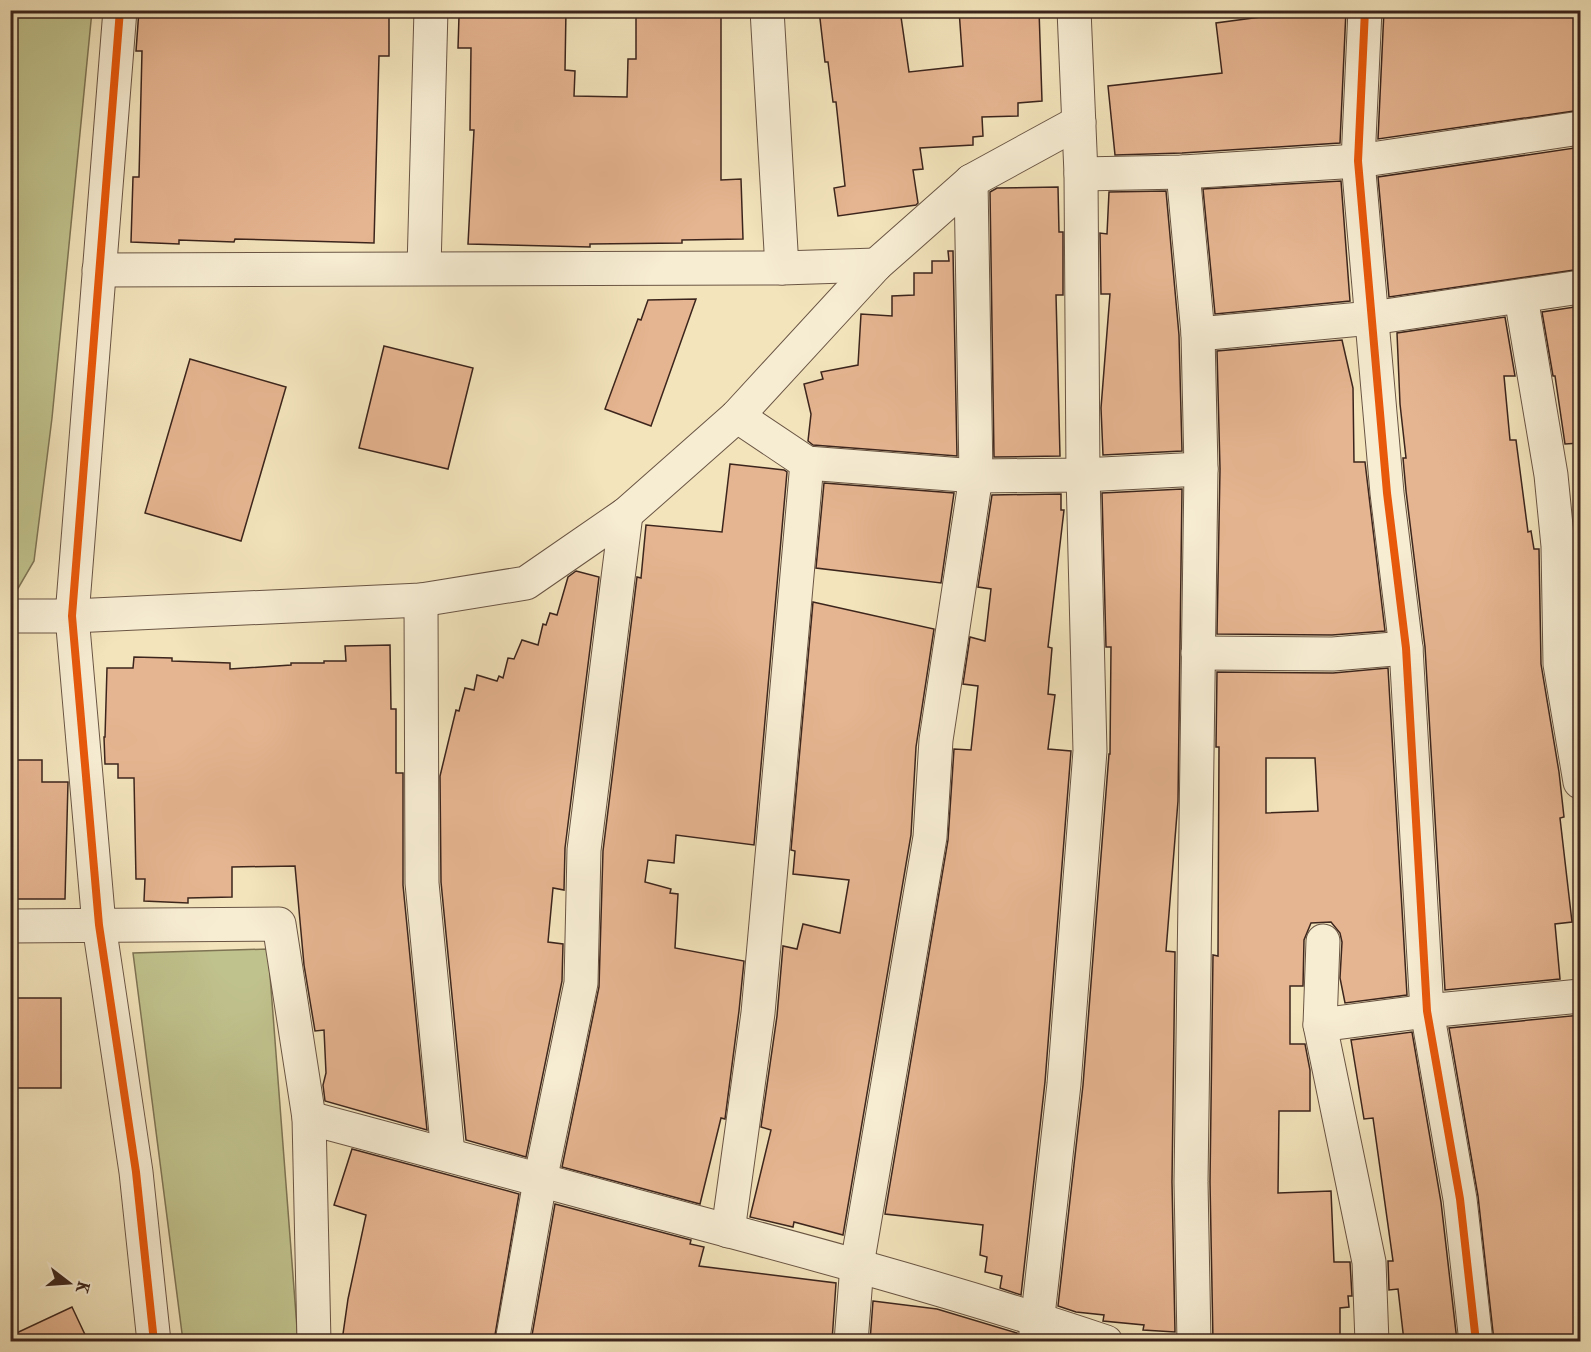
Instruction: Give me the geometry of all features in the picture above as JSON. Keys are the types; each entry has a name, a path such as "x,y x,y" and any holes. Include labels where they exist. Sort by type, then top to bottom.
{"street":[{"path":"120,10 72,616 99,925 136,1172 154,1341"},
{"path":"424,268 431,10"},
{"path":"767,10 782,268"},
{"path":"1365,10 1358,161 1388,504 1406,648 1426,1011 1460,1199 1476,1341"},
{"path":"1036,1330 1064,1084 1090,751 1083,475 1080,14"},
{"path":"10,616 72,616 421,600 526,583 626,514 737,416 876,264 972,181 1079,122"},
{"path":"1081,174 1183,172 1358,161 1581,128"},
{"path":"1183,172 1198,334 1201,469 1191,1182 1194,1341"},
{"path":"851,1341 857,1265 930,837 936,740 976,476 972,181"},
{"path":"99,270 782,268 876,264"},
{"path":"1198,334 1372,318 1581,287"},
{"path":"1521,297 1551,475 1569,546 1560,664 1577,741 1581,782"},
{"path":"737,416 807,463 976,476 1083,475 1201,469"},
{"path":"728,1231 758,1013 807,463"},
{"path":"512,1341 540,1181 581,983 584,850 626,514"},
{"path":"421,600 422,883 448,1154"},
{"path":"1198,653 1333,654 1406,648"},
{"path":"10,926 279,924 309,1118 315,1341"},
{"path":"1323,941 1320,1025 1369,1262 1372,1341"},
{"path":"1320,1025 1426,1011 1581,996"},
{"path":"309,1118 857,1265 1036,1330 1106,1341"}],"green space":[{"path":"11,10 92,11 52,418 34,561 13,597 10,597"},
{"path":"268,949 298,1341 183,1341 133,953"}],"building":[{"path":"139,10 377,10 377,17 389,17 389,56 379,56 374,243 235,239 234,242 179,240 179,244 131,242 133,177 139,177 142,51 136,51"},
{"path":"494,10 566,10 565,70 575,71 574,96 627,97 628,59 636,59 636,10 721,10 721,180 741,179 743,239 682,240 682,243 590,244 590,247 468,244 474,130 470,130 471,48 458,48 459,16 493,16"},
{"path":"819,10 900,10 909,72 963,66 959,10 1039,10 1042,101 1018,103 1018,116 982,117 983,136 973,137 973,145 920,148 923,169 913,170 918,203 916,205 838,216 834,188 845,186 836,102 833,102 828,62 825,62"},
{"path":"1283,10 1346,10 1340,143 1115,155 1108,86 1222,73 1216,23 1283,14"},
{"path":"1384,10 1581,10 1581,110 1378,139"},
{"path":"1581,147 1581,269 1389,297 1378,177"},
{"path":"1341,181 1350,301 1215,314 1203,189"},
{"path":"1058,187 1059,232 1063,232 1063,295 1056,295 1060,456 994,457 990,192 997,188"},
{"path":"1166,191 1179,335 1182,451 1103,455 1101,408 1110,294 1101,294 1100,233 1107,234 1109,192"},
{"path":"948,251 953,251 957,456 813,445 808,441 811,414 804,384 823,379 821,372 858,365 861,314 892,316 892,296 914,295 914,273 932,273 932,261 949,261"},
{"path":"696,299 651,426 605,409 638,319 641,320 648,300"},
{"path":"1581,306 1581,443 1565,444 1555,376 1553,376 1542,312"},
{"path":"1505,317 1515,376 1504,376 1510,440 1516,440 1528,532 1531,531 1534,549 1539,549 1541,664 1559,772 1564,817 1560,818 1572,922 1555,924 1560,979 1445,990 1425,647 1403,458 1406,458 1400,404 1397,333"},
{"path":"1342,340 1353,388 1354,462 1365,462 1385,631 1332,635 1217,634 1220,469 1217,351"},
{"path":"384,346 473,368 448,469 359,448"},
{"path":"190,359 286,387 241,541 145,513"},
{"path":"730,464 787,472 754,845 676,835 674,863 648,860 645,882 671,889 670,893 678,894 675,948 744,961 725,1119 721,1118 700,1204 562,1167 599,987 603,851 637,577 641,578 646,525 722,532"},
{"path":"824,483 954,493 941,583 816,568"},
{"path":"1182,489 1178,801 1166,951 1175,952 1172,1182 1175,1332 1143,1330 1144,1325 1103,1321 1104,1315 1076,1312 1058,1306 1083,1085 1110,754 1111,647 1106,647 1102,493"},
{"path":"1061,494 1061,510 1064,510 1048,647 1052,648 1048,694 1055,695 1048,749 1071,751 1045,1082 1021,1295 1000,1288 1002,1276 985,1272 987,1257 980,1255 983,1225 885,1214 948,840 954,749 971,750 978,686 963,684 970,637 985,641 991,589 978,587 992,495"},
{"path":"1577,547 1581,547 1581,673 1579,662"},
{"path":"576,571 599,577 565,848 564,890 553,888 548,942 563,944 562,981 526,1157 466,1140 441,882 440,776 456,710 459,711 465,688 474,690 477,675 497,681 499,676 503,678 508,658 514,659 522,640 538,645 543,624 546,625 550,613 557,615 568,577"},
{"path":"813,602 934,629 916,747 911,835 843,1235 794,1222 793,1227 750,1217 771,1130 761,1127 777,1016 783,946 797,949 803,924 840,933 849,880 793,874 795,851 791,850"},
{"path":"390,645 391,709 396,709 396,773 403,773 403,885 427,1130 325,1101 324,1030 315,1031 304,965 295,866 232,867 232,897 188,898 188,903 144,901 145,879 136,879 134,778 118,778 118,764 105,764 107,668 133,668 134,657 230,663 230,669 291,665 291,663 324,663 324,661 346,661 345,646"},
{"path":"1388,668 1407,995 1345,1003 1340,978 1342,942 1340,933 1331,922 1311,923 1304,940 1303,986 1290,986 1290,1044 1305,1044 1310,1070 1310,1111 1279,1111 1278,1193 1331,1191 1334,1262 1350,1262 1352,1296 1348,1296 1349,1307 1340,1308 1340,1341 1213,1341 1210,1182 1213,955 1218,956 1217,672 1333,673","holes":["1266,758 1315,758 1318,811 1266,813"]},
{"path":"10,760 42,760 42,782 68,782 65,899 10,899"},
{"path":"10,998 61,998 61,1088 10,1088"},
{"path":"1581,1015 1581,1341 1494,1341 1478,1196 1449,1028"},
{"path":"1412,1032 1441,1202 1457,1341 1404,1341 1398,1289 1389,1290 1388,1261 1393,1261 1373,1118 1364,1119 1351,1040"},
{"path":"352,1149 519,1194 494,1341 342,1341 348,1299 366,1215 334,1205"},
{"path":"555,1204 691,1240 690,1244 704,1247 699,1266 836,1283 832,1341 786,1338 786,1341 531,1341"},
{"path":"873,1301 937,1309 1017,1333 1017,1341 870,1341"},
{"path":"72,1307 88,1341 10,1341 10,1336"}],"cycle path":[{"path":"120,10 72,616 99,925 136,1172 154,1342"},
{"path":"1365,10 1358,161 1387,493 1406,648 1427,1011 1460,1199 1476,1342"}]}
